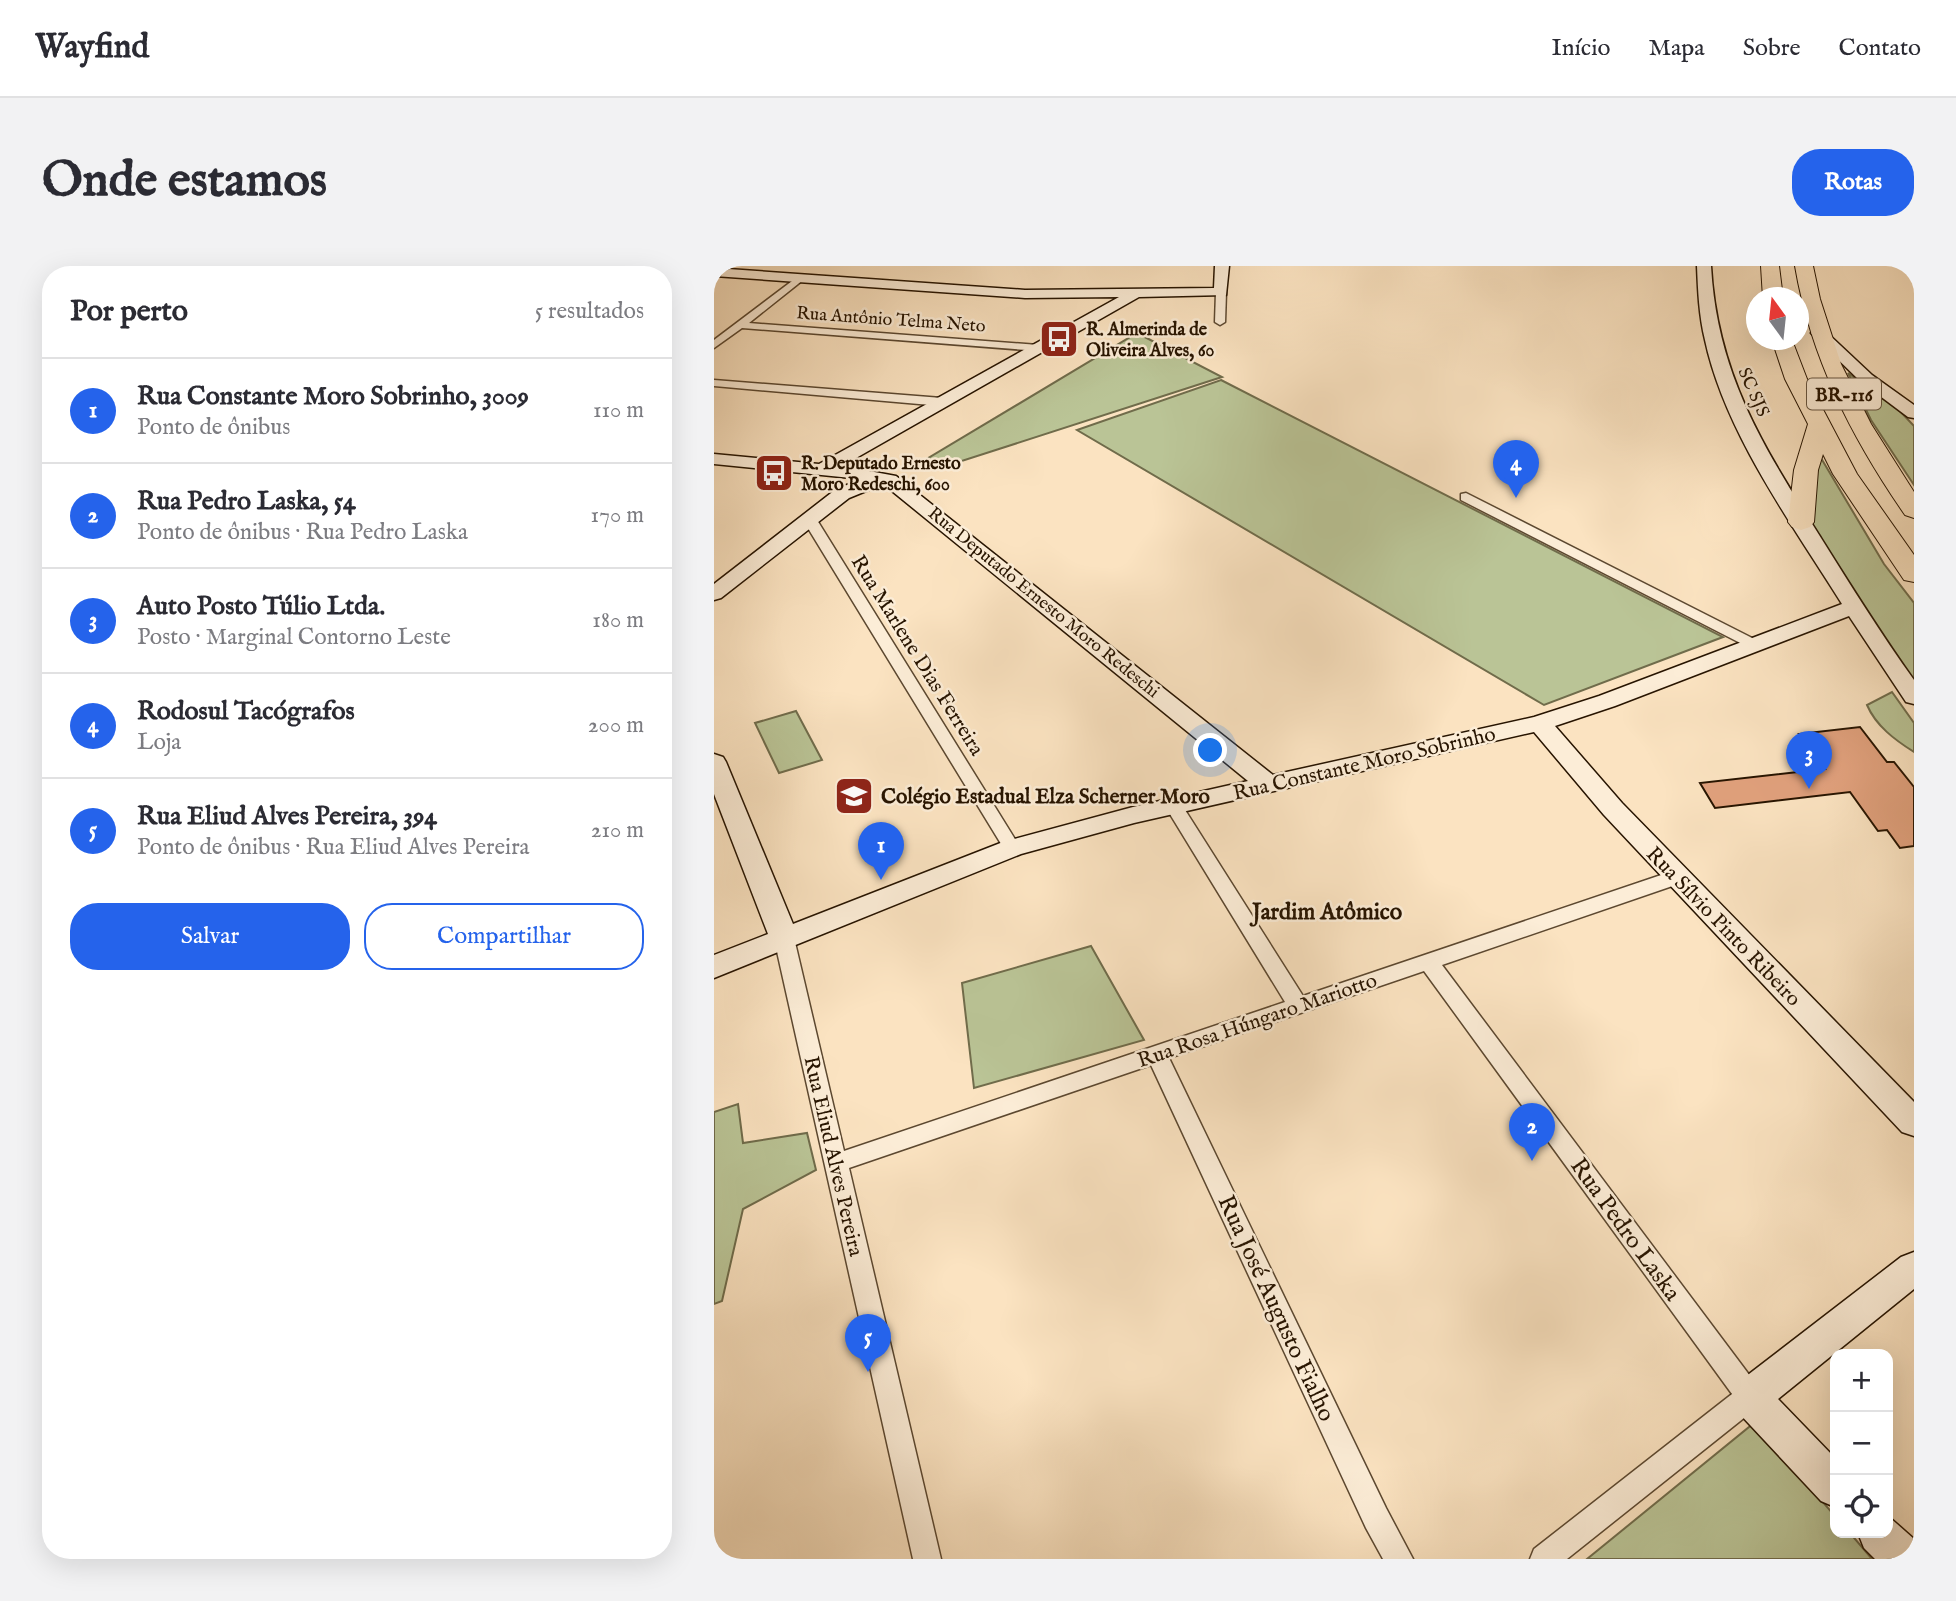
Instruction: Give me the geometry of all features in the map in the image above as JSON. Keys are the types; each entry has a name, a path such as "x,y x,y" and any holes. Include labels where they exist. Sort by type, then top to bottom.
{"highway":[{"path":"1770,266 1772,287"},
{"name":"BR-116","path":"1804,266 1819,333 1852,410 1914,510"},
{"name":"BR-116","path":"1786,350 1796,379 1845,474 1914,573"},
{"path":"1801,522 1806,470 1819,421"}],"street":[{"path":"1220,322 1222,266"},
{"name":"SC SJS","path":"1704,266 1709,324 1726,382 1745,425 1801,522 1914,697"},
{"path":"714,272 1003,293 1220,292"},
{"path":"714,345 800,278"},
{"path":"823,469 1135,294"},
{"name":"Rua Antônio Telma Neto","path":"740,325 1039,348"},
{"path":"1819,333 1866,378 1914,413"},
{"path":"714,383 942,402"},
{"name":"Rua Deputado Ernesto Moro Redeschi","path":"717,462 874,475 901,487 1269,785"},
{"path":"823,469 845,477 846,484 842,494"},
{"path":"714,594 842,494 868,482 901,487"},
{"path":"1466,497 1755,645"},
{"name":"Rua Marlene Dias Ferreira","path":"810,520 1012,848"},
{"name":"Rua Constante Moro Sobrinho","path":"714,967 1012,848 1088,825 1540,723 1854,607"},
{"name":"Rua Sílvio Pinto Ribeiro","path":"1540,723 1613,809 1914,1123"},
{"name":"Rua Eliud Alves Pereira","path":"714,762 783,938 928,1559"},
{"path":"1174,806 1298,1006"},
{"name":"Rua Rosa Húngaro Mariotto","path":"836,1163 1677,877"},
{"name":"Rua Pedro Laska","path":"1429,961 1750,1397 1830,1482"},
{"name":"Rua José Augusto Fialho","path":"1157,1055 1376,1518 1399,1559"},
{"path":"1544,1559 1914,1268"},
{"path":"1884,1538 1904,1559"}],"green space":[{"path":"1137,333 1222,377 940,468 925,460"},
{"path":"1848,373 1897,408 1914,426 1914,485 1871,420"},
{"path":"1221,380 1723,637 1544,705 1077,430"},
{"path":"1818,453 1884,564 1914,603 1914,685 1808,522"},
{"path":"1892,692 1914,723 1914,752 1875,720 1867,705"},
{"path":"796,711 822,760 779,773 755,723"},
{"path":"1091,946 1144,1040 974,1088 962,983"},
{"path":"738,1104 743,1143 807,1133 816,1170 743,1209 722,1301 714,1304 714,1112"},
{"path":"1754,1423 1830,1510 1830,1538 1854,1538 1872,1559 1587,1559"}],"building":[{"path":"1860,727 1887,762 1894,762 1914,787 1914,846 1900,848 1887,830 1878,831 1850,792 1715,808 1700,783 1825,769 1799,734"}],"place":[{"name":"R. Almerinda de Oliveira Alves, 60","path":"1059,339"},
{"name":"R. Deputado Ernesto Moro Redeschi, 600","path":"774,473"},
{"name":"Rodosul Tacógrafos","path":"1516,498"},
{"name":"Auto Posto Túlio Ltda.","path":"1809,789"},
{"name":"Colégio Estadual Elza Scherner Moro","path":"854,796"},
{"name":"Rua Constante Moro Sobrinho, 3009","path":"881,880"},
{"name":"Rua Pedro Laska, 54","path":"1532,1161"},
{"name":"Rua Eliud Alves Pereira, 394","path":"868,1372"}],"district":[{"name":"Jardim Atômico","path":"1327,911"}]}
